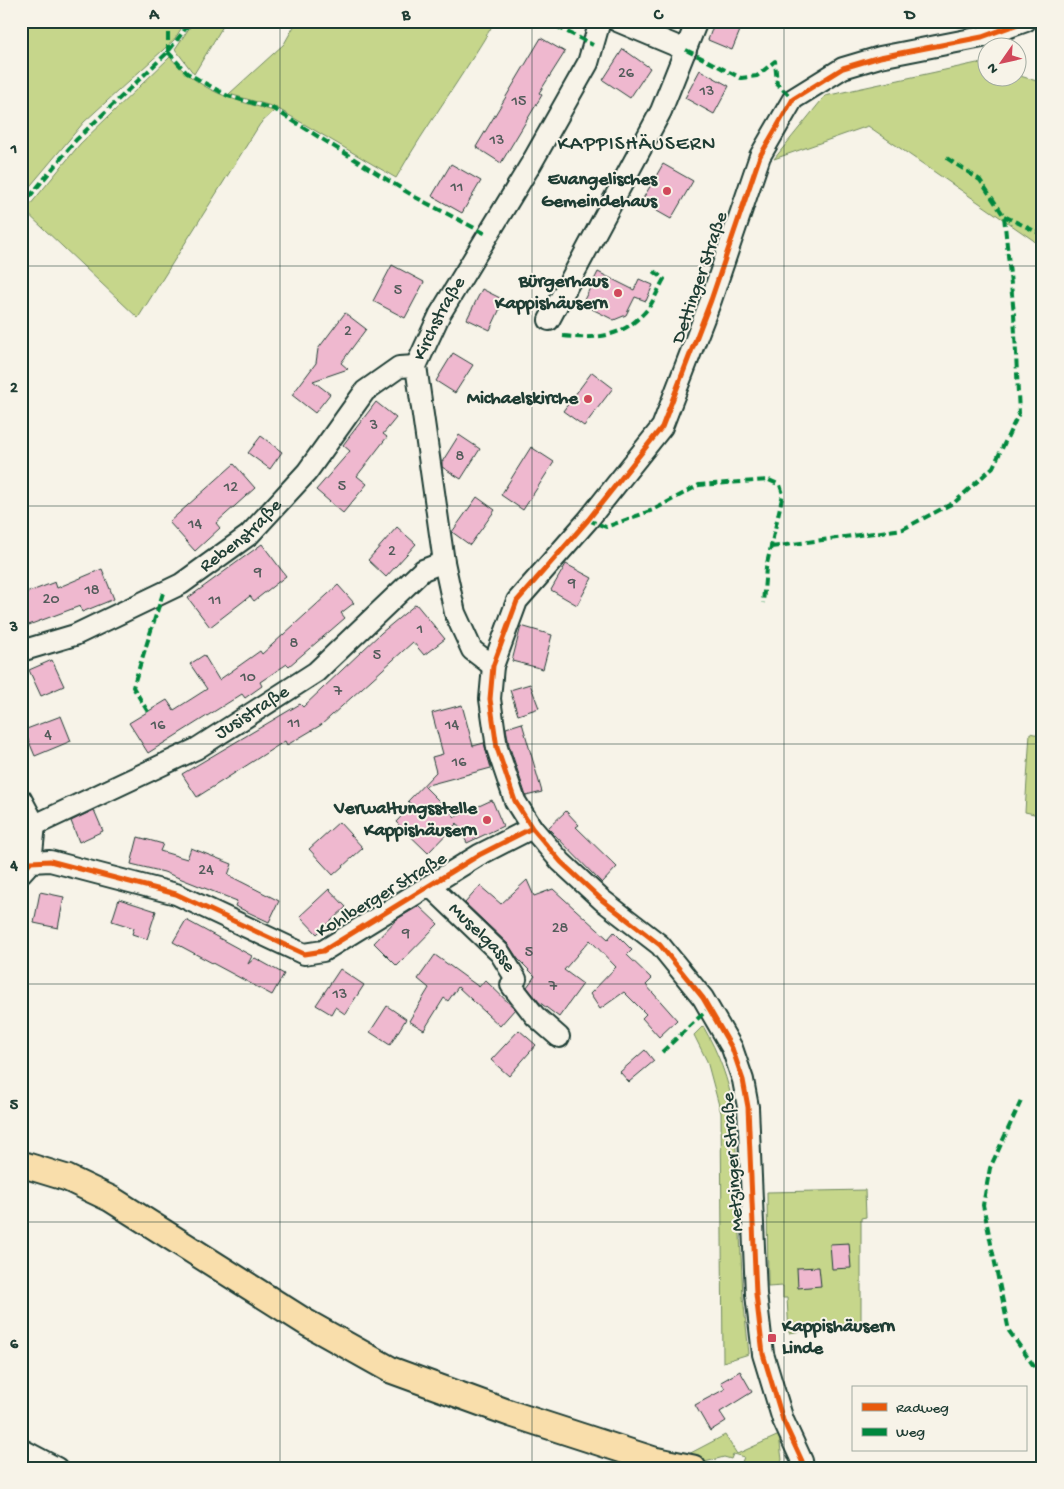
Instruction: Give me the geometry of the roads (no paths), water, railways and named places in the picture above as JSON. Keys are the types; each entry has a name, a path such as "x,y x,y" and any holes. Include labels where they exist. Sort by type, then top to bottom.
{"main road":[{"path":"21,1164 67,1178 111,1199 308,1323 391,1370 512,1414 654,1460 693,1468"}],"street":[{"name":"Kirchstraße","path":"494,666 472,650 455,614 444,562 416,366 440,314 531,164 588,62 600,21"},
{"path":"617,21 686,50"},
{"path":"548,320 661,111 697,21"},
{"name":"Dettinger Straße","path":"494,666 517,601 588,520 662,427 711,300 760,156 793,99 843,68 880,57 982,38 1026,21"},
{"name":"Rebenstraße","path":"21,651 75,635 176,587 222,555 249,535 307,472 365,391 399,367 416,366"},
{"name":"Jusistraße","path":"34,825 196,749 316,672 423,570 444,562"},
{"name":"Metzinger Straße","path":"494,666 490,699 497,748 515,801 532,828 561,862 602,900 660,945 703,998 732,1048 744,1080 748,1107 756,1294 763,1354 781,1413 803,1468"},
{"path":"21,799 34,825 26,867"},
{"name":"Kohlberger Straße","path":"26,867 50,861 176,894 304,954 323,951 431,887 480,855 532,828"},
{"name":"Muselgasse","path":"431,887 500,953 516,978 511,985 535,1016 559,1037"},
{"path":"21,1449 57,1468"}],"place":[{"name":"Evangelisches Gemeindehaus","path":"667,191"},
{"name":"Bürgerhaus Kappishäusern","path":"618,293"},
{"name":"Michaelskirche","path":"588,399"},
{"name":"Verwaltungsstelle Kappishäusern","path":"487,820"},
{"name":"Kappishäusern Linde","path":"772,1338"}],"district":[{"name":"KAPPISHÄUSERN","path":"637,145"}]}
